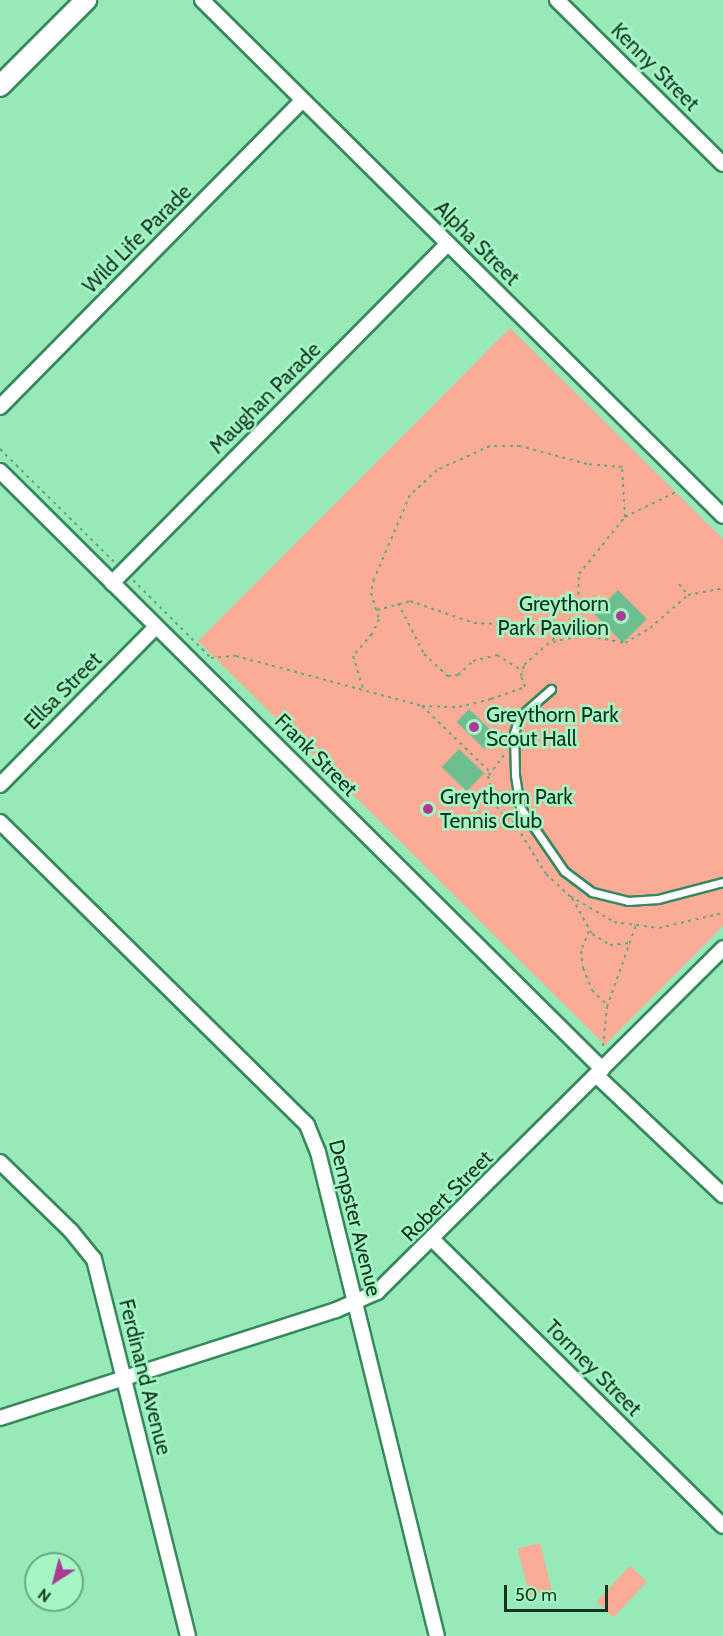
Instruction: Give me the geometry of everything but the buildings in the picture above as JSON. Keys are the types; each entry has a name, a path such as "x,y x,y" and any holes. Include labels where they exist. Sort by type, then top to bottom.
{"main road":[{"path":"0,86 86,0"}],"street":[{"name":"Alpha Street","path":"202,0 723,516"},
{"name":"Kenny Street","path":"557,0 723,164"},
{"name":"Wild Life Parade","path":"0,407 303,100"},
{"name":"Maughan Parade","path":"112,583 447,244"},
{"name":"Frank Street","path":"0,471 723,1195"},
{"name":"Ellsa Street","path":"0,785 156,627"},
{"name":"Dempster Avenue","path":"0,822 304,1119 318,1152 437,1636"},
{"name":"Robert Street","path":"0,1418 355,1303 387,1286 723,948"},
{"name":"Ferdinand Avenue","path":"0,1162 81,1241 94,1259 188,1636"},
{"name":"Tormey Street","path":"433,1240 723,1526"}],"lane":[{"path":"552,688 519,717 514,733 520,807 552,857 581,885 605,897 644,901 723,882"}],"path":[{"path":"363,689 352,656 372,634 379,619 371,594 374,579 410,495 437,470 489,446 520,446 587,464 622,467 625,516"},
{"path":"0,449 211,658 236,656 422,706 459,707 508,695 525,687 523,671"},
{"path":"523,671 567,627 578,602 579,574 625,516 678,491"},
{"path":"679,584 688,595"},
{"path":"550,643 583,635 625,643 650,628 688,595 723,588"},
{"path":"377,610 398,603 434,607 474,623 567,627"},
{"path":"398,603 424,654 448,676 458,675 473,661 496,655 523,671"},
{"path":"422,706 490,772 493,800 501,813 513,821 546,874 570,896 614,922 636,926 659,928 723,913"},
{"path":"490,772 505,754 509,737 514,733"},
{"path":"570,896 590,930 610,945 630,943"},
{"path":"603,1050 607,1005 636,926"},
{"path":"590,930 581,951 583,968 592,990 607,1005"}],"shaded area":[{"path":"510,328 723,539 723,926 605,1045 198,641"},
{"path":"540,1543 552,1591 530,1596 518,1549"},
{"path":"630,1566 647,1582 613,1618 597,1602"}],"place":[{"name":"Greythorn Park Pavilion","path":"621,616"},
{"name":"Greythorn Park Scout Hall","path":"474,727"},
{"name":"Greythorn Park Tennis Club","path":"428,809"}]}
